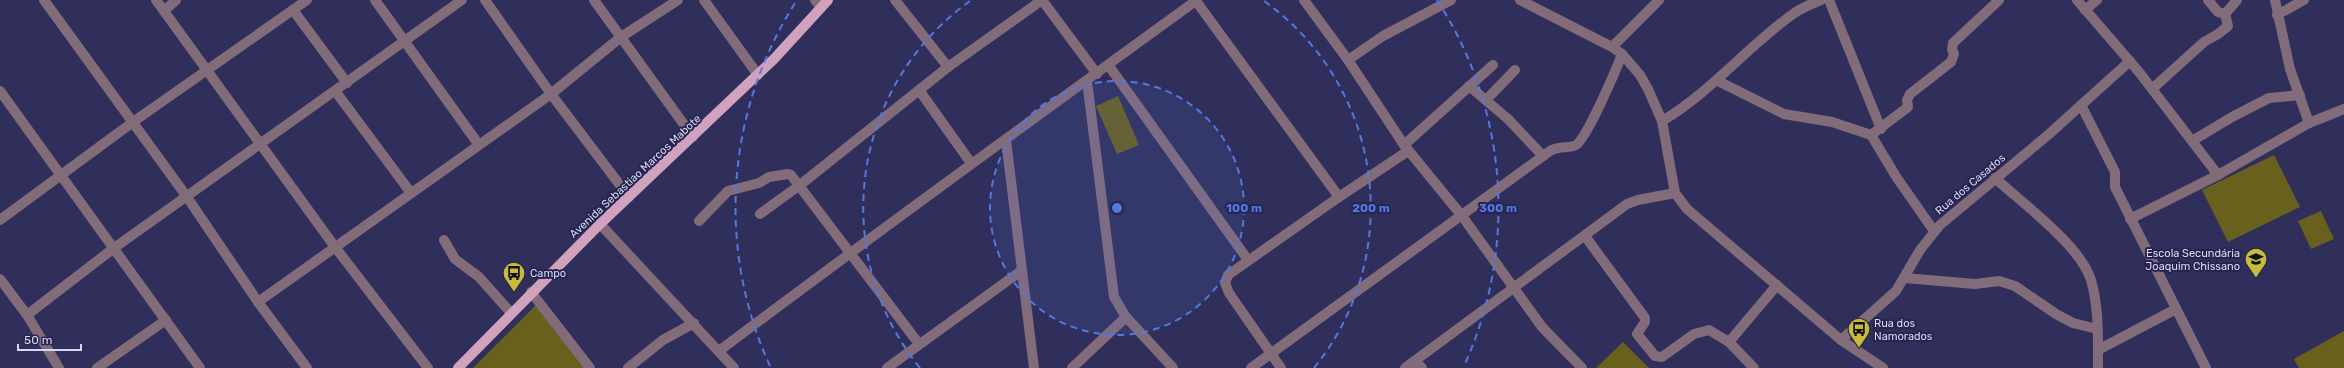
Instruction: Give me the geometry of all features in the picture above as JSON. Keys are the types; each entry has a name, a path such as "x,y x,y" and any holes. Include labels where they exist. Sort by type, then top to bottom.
{"main road":[{"name":"Avenida Sebastiao Marcos Mabote","path":"458,368 531,292 600,224 758,75 821,3"}],"street":[{"path":"44,0 133,122 258,302 307,368"},
{"path":"156,0 335,246 428,368"},
{"path":"164,10 176,0"},
{"path":"0,220 133,122 307,0"},
{"path":"375,0 479,145"},
{"path":"27,315 114,248 261,143 336,92 405,40 462,0"},
{"path":"485,0 551,94 629,197"},
{"path":"594,0 693,137"},
{"path":"258,302 551,94 621,37 678,0"},
{"path":"704,0 758,75"},
{"path":"895,0 948,67"},
{"path":"760,214 800,185 948,67 1042,0 1097,74"},
{"path":"719,351 971,163 1006,140 1109,66 1196,0 1339,197"},
{"path":"1304,0 1348,60 1406,148 1462,216 1542,327 1570,358 1582,368"},
{"path":"1348,60 1383,36 1451,0"},
{"path":"1520,0 1534,3 1622,54 1648,89 1662,121 1675,193 1687,209 1841,340 1883,368"},
{"path":"1612,47 1659,0"},
{"path":"1662,121 1718,81 1793,14 1820,0"},
{"path":"1829,0 1882,129"},
{"path":"1871,135 1882,129 1908,107 1907,100 1910,94 1951,62 1954,54 1952,49 1954,43 1998,0"},
{"path":"2077,0 2130,61 2218,175"},
{"path":"2085,10 2097,0"},
{"path":"2208,0 2218,12 2225,14"},
{"path":"2225,14 2237,0"},
{"path":"2275,0 2277,15 2290,69 2309,123"},
{"path":"2277,15 2304,0"},
{"path":"293,10 347,83"},
{"path":"2152,89 2204,42 2228,26 2225,14"},
{"path":"1251,368 1556,147 1571,147 1578,143 1601,102 1622,54"},
{"name":"Rua dos Casados","path":"1841,340 1885,303 1896,291 1920,250 1934,231 2082,105 2130,61"},
{"path":"1109,66 1248,260"},
{"path":"1281,368 1229,293 1225,283 1228,275 1406,148 1469,86 1493,66"},
{"path":"1486,100 1515,70"},
{"path":"1087,81 1114,297 1126,317 1173,368"},
{"path":"1718,81 1784,114 1832,122 1871,135 1897,178 1934,231"},
{"path":"1469,86 1486,100 1543,156"},
{"path":"0,90 4,103 61,174 200,368"},
{"path":"919,90 971,163"},
{"path":"336,92 411,193"},
{"path":"2192,141 2232,116 2269,98 2300,95"},
{"path":"2082,105 2115,172 2115,187 2130,219 2206,368"},
{"path":"2130,219 2218,175 2309,123 2344,109"},
{"path":"1006,140 1034,368"},
{"path":"699,221 723,195 734,188 788,174 800,185 919,344"},
{"path":"1995,178 2080,257 2090,279 2096,306 2098,368"},
{"path":"1405,368 1418,365 1514,288 1626,204 1638,200 1675,193"},
{"path":"600,224 694,323 734,368"},
{"path":"1585,236 1645,318 1645,322 1637,334 1655,356 1662,357 1703,330 1709,330 1729,342 1754,368"},
{"path":"444,240 455,259 479,277 511,314"},
{"path":"886,368 1021,271"},
{"path":"1905,278 1975,284 1999,281 2015,286 2056,314 2073,323 2097,329"},
{"path":"0,279 27,315 59,368"},
{"path":"1729,342 1777,285"},
{"path":"531,292 590,368"},
{"path":"2098,350 2176,309"},
{"path":"1072,368 1126,317"},
{"path":"96,368 166,320"},
{"path":"628,368 663,340 694,323"},
{"path":"1568,368 1570,358"}],"shaded area":[{"path":"1118,96 1139,145 1117,154 1096,106"},
{"path":"2274,155 2300,207 2228,242 2202,190"},
{"path":"2321,211 2334,239 2311,249 2298,221"},
{"path":"536,305 584,368 473,368"},
{"path":"2344,331 2344,368 2299,368 2294,359"},
{"path":"1623,342 1649,368 1596,368"}],"place":[{"name":"Escola Secundária Joaquim Chissano","path":"2256,278"},
{"name":"Campo","path":"514,292"},
{"name":"Rua dos Namorados","path":"1859,348"}]}
